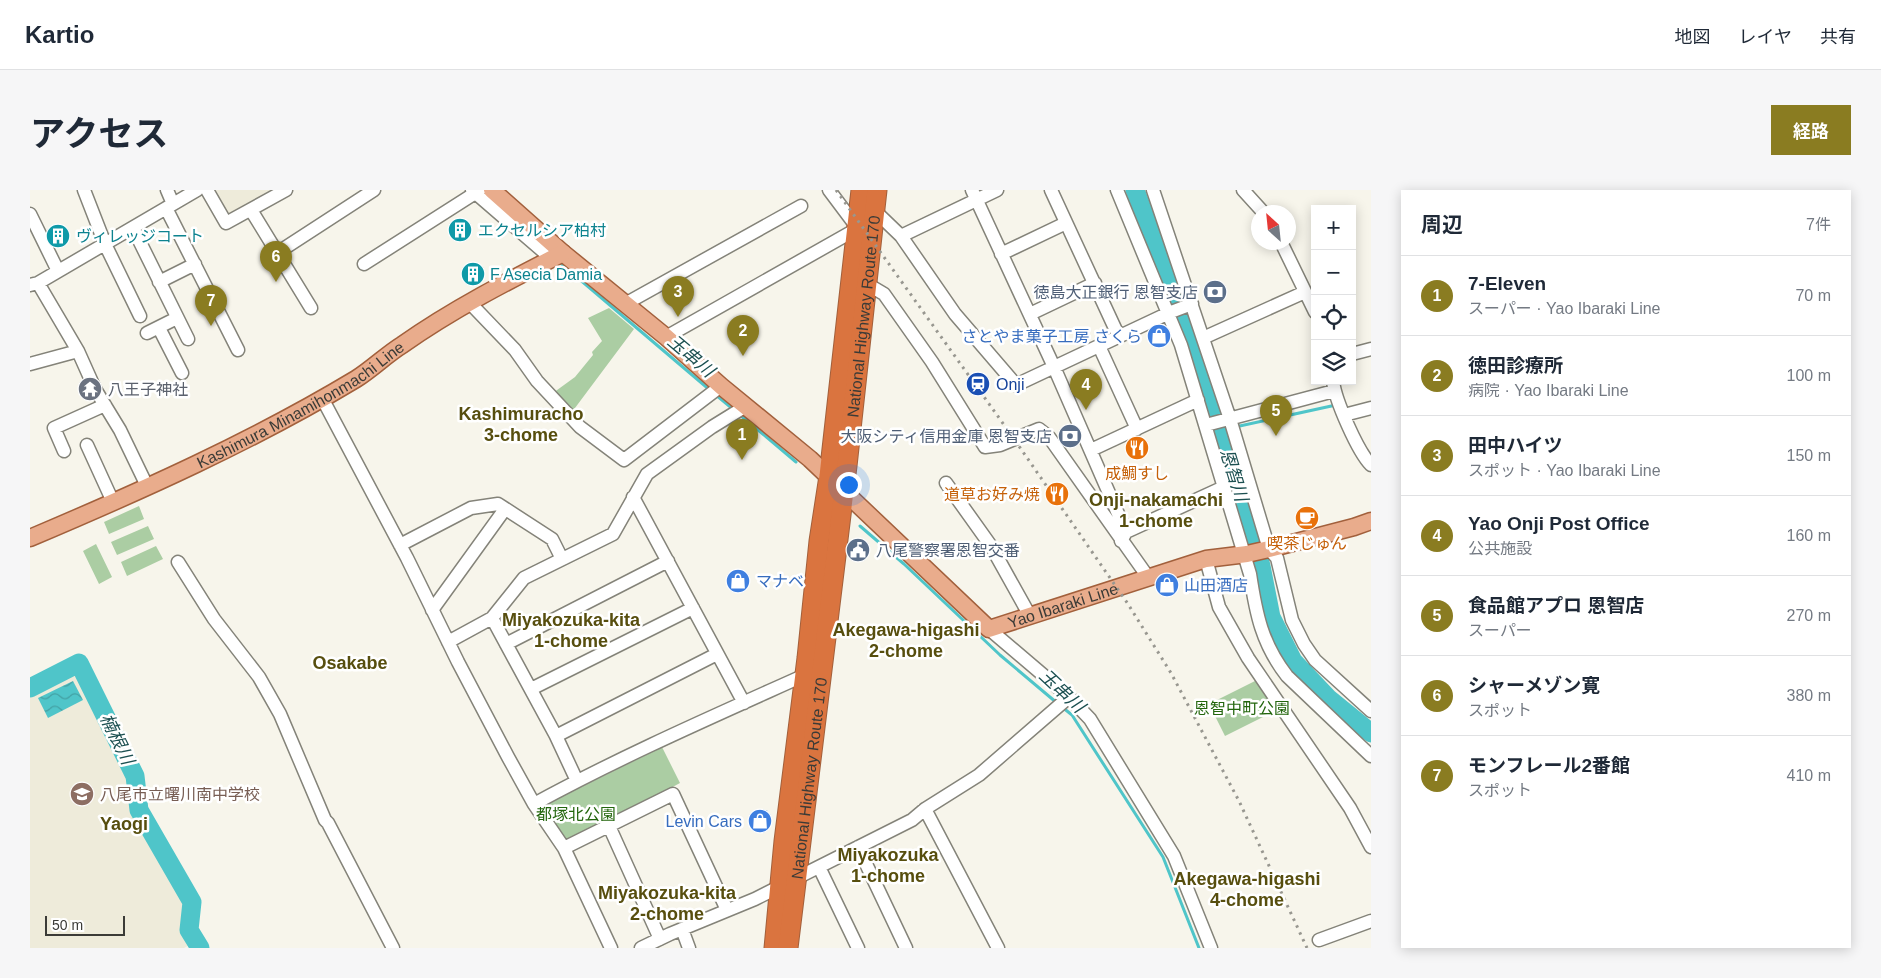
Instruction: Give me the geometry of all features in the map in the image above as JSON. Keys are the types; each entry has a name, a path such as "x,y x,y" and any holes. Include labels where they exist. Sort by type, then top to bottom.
{"highway":[{"name":"National Highway Route 170","path":"774,948 819,541 859,280 875,211 877,190"},
{"name":"National Highway Route 170","path":"788,948 798,878 843,491 859,280 855,228 858,192"}],"main road":[{"name":"Yao Ibaraki Line","path":"480,191 558,256 625,304 666,337 721,386 810,458 989,629 1206,559 1267,550 1371,521"},
{"name":"Kashimura Minamihonmachi Line","path":"30,538 113,502 218,452 322,398 358,378 402,345 469,302 558,256"}],"street":[{"path":"84,190 105,244 140,316"},
{"path":"167,190 170,206 194,264 238,350"},
{"path":"146,486 120,430 95,389 78,351 34,284 196,190"},
{"path":"207,190 226,223 286,190"},
{"path":"277,253 374,190"},
{"path":"666,337 855,228 829,190"},
{"path":"901,236 974,195 997,190"},
{"path":"1051,190 1119,337"},
{"path":"1117,190 1181,345 1245,554 1261,629 1276,662 1287,676 1371,756"},
{"path":"1152,190 1230,419 1267,550 1277,558 1292,620 1304,644 1315,660 1371,711"},
{"path":"1243,190 1257,205"},
{"path":"364,264 480,191"},
{"path":"974,195 1091,450 1124,536"},
{"path":"625,304 801,206"},
{"path":"251,210 311,308"},
{"path":"875,211 901,236 955,314 1016,384 1192,304"},
{"path":"30,214 58,271"},
{"path":"1001,254 1066,223"},
{"path":"133,228 188,339"},
{"path":"1285,250 1311,304"},
{"path":"159,282 194,264"},
{"path":"859,280 884,294 932,362 985,447 1000,445 1039,429 1049,437 1124,536 1148,577"},
{"path":"1030,314 1095,283"},
{"path":"1203,338 1305,292"},
{"path":"469,302 515,350 537,381 580,427 624,460 721,386"},
{"path":"177,318 153,330 182,373"},
{"path":"1099,346 1137,429"},
{"path":"1356,353 1371,349"},
{"path":"30,364 78,351"},
{"path":"1207,425 1334,386 1344,415 1364,458 1371,465"},
{"path":"322,398 400,544 503,749 534,804 564,848 611,948"},
{"path":"1091,450 1198,400"},
{"path":"64,451 54,428 105,405"},
{"path":"448,642 492,618 524,578 612,534 646,474 712,427 746,406"},
{"path":"1344,415 1371,408"},
{"path":"87,445 113,502"},
{"path":"946,483 991,546 1030,616"},
{"path":"1124,536 1224,487"},
{"path":"634,497 744,703"},
{"path":"400,544 471,508 498,504 552,539 562,559"},
{"path":"432,610 505,508"},
{"path":"1206,559 1219,607 1248,658 1350,808 1371,847"},
{"path":"178,562 214,619 260,677 280,714 325,820 393,948"},
{"path":"506,644 668,562"},
{"path":"530,689 693,608"},
{"path":"492,618 556,736 577,780"},
{"path":"989,629 1069,697 1090,719 1174,856 1211,948"},
{"path":"556,736 717,654"},
{"path":"1315,660 1320,673 1371,720"},
{"path":"534,804 577,780 666,737 805,675"},
{"path":"641,948 755,899 912,820 925,809 979,776 1069,697"},
{"path":"564,848 673,794 727,910"},
{"path":"925,809 998,948"},
{"path":"609,826 660,939"},
{"path":"858,847 906,948"},
{"path":"819,867 858,948"},
{"path":"1319,940 1371,920"},
{"path":"682,929 689,948"}],"shaded area":[{"path":"211,190 274,190 231,214 226,213"},
{"name":"八尾市立曙川南中学校","path":"79,666 133,777 137,811 188,899 187,931 193,943 184,948 30,948 30,693"}],"green space":[{"path":"609,308 634,329 572,412 553,393 575,377 593,355 592,352 602,341 588,318"},
{"path":"139,506 144,519 109,534 104,522"},
{"path":"148,526 154,539 117,555 111,542"},
{"path":"96,544 112,577 99,584 83,551"},
{"path":"156,546 163,559 127,576 121,562"},
{"name":"恩智中町公園","path":"1259,679 1275,711 1225,736 1209,704"},
{"name":"都塚北公園","path":"662,747 680,783 570,842 562,841 545,814 547,804"}],"water":[{"path":"73,681 83,700 48,718 38,698"}],"waterway":[{"name":"恩智川","path":"1135,190 1192,342 1221,430 1261,566 1271,617 1293,661 1328,698 1371,733"},
{"name":"玉串川","path":"558,261 711,391"},
{"name":"玉串川","path":"716,395 734,410"},
{"path":"1235,427 1336,405"},
{"name":"玉串川","path":"739,414 796,462"},
{"path":"1221,430 1229,428"},
{"name":"玉串川","path":"860,526 904,564 1000,655 1057,703"},
{"name":"楠根川","path":"30,688 79,663 135,776 139,810 192,902 189,930 200,948"},
{"name":"玉串川","path":"1062,707 1072,715 1163,857 1199,948"}],"railway":[{"path":"836,190 1012,436 1128,604 1171,673 1239,801 1307,948"}],"place":[{"name":"エクセルシア柏村","path":"460,230"},
{"name":"ヴィレッジコート","path":"58,236"},
{"name":"F Asecia Damia","path":"473,274"},
{"name":"シャーメゾン寛","path":"276,282"},
{"name":"徳島大正銀行 恩智支店","path":"1215,292"},
{"name":"田中ハイツ","path":"678,317"},
{"name":"モンフレール2番館","path":"211,326"},
{"name":"さとやま菓子工房 さくら","path":"1159,336"},
{"name":"徳田診療所","path":"743,356"},
{"name":"Onji","path":"978,384"},
{"name":"八王子神社","path":"90,389"},
{"name":"Yao Onji Post Office","path":"1086,410"},
{"name":"大阪シティ信用金庫 恩智支店","path":"1070,436"},
{"name":"食品館アプロ 恩智店","path":"1276,436"},
{"name":"成鯛すし","path":"1137,448"},
{"name":"7-Eleven","path":"742,460"},
{"name":"道草お好み焼","path":"1057,494"},
{"name":"喫茶じゅん","path":"1307,518"},
{"name":"八尾警察署恩智交番","path":"858,550"},
{"name":"マナベ","path":"738,581"},
{"name":"山田酒店","path":"1167,585"},
{"name":"八尾市立曙川南中学校","path":"82,794"},
{"name":"Levin Cars","path":"760,821"}],"district":[{"name":"Kashimuracho 3-chome","path":"521,424"},
{"name":"Onji-nakamachi 1-chome","path":"1156,510"},
{"name":"Miyakozuka-kita 1-chome","path":"571,630"},
{"name":"Akegawa-higashi 2-chome","path":"906,640"},
{"name":"Osakabe","path":"350,663"},
{"name":"Yaogi","path":"124,824"},
{"name":"Miyakozuka 1-chome","path":"888,865"},
{"name":"Akegawa-higashi 4-chome","path":"1247,890"},
{"name":"Miyakozuka-kita 2-chome","path":"667,903"}]}
